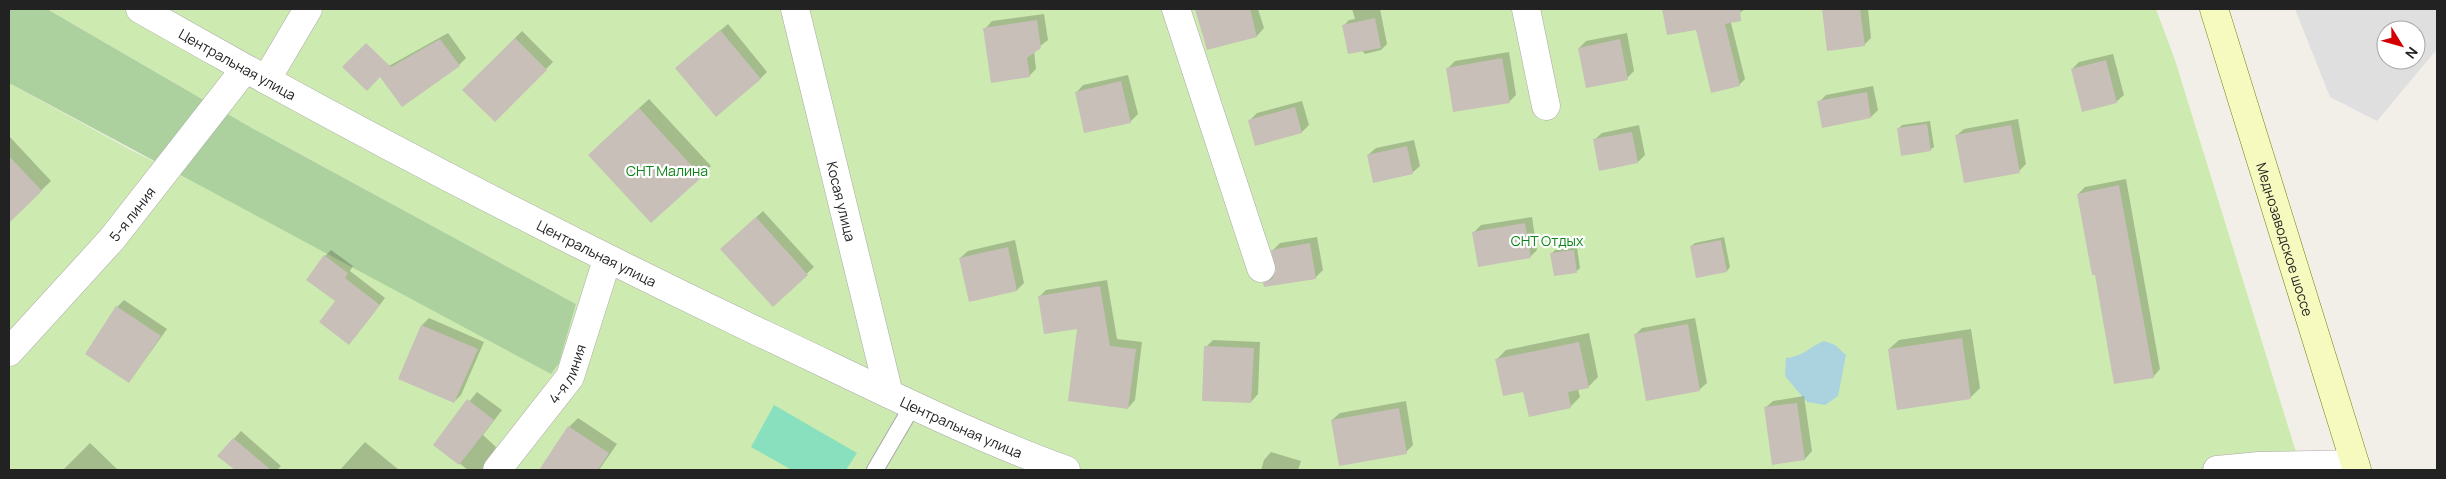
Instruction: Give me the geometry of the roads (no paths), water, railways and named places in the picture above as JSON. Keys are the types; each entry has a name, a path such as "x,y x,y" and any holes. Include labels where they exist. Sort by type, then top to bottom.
{"main road":[{"name":"Меднозаводское шоссе","path":"2214,9 2356,467"}],"street":[{"name":"Центральная улица","path":"140,9 255,74 607,260 901,399 1055,468"},
{"name":"5-я линия","path":"9,352 112,240 255,74 308,9"},
{"name":"Косая улица","path":"795,9 901,399"},
{"path":"1176,9 1261,268"},
{"path":"1526,9 1546,106"},
{"name":"4-я линия","path":"498,470 570,377 607,260"},
{"path":"2217,470 2259,466 2356,467"}],"lane":[{"path":"875,470 901,399"}],"water":[{"path":"1824,341 1835,345 1846,355 1838,396 1825,405 1807,402 1785,376 1786,358 1801,354"}],"park label":[{"name":"СНТ Малина","path":"667,170"},
{"name":"СНТ Отдых","path":"1547,240"}]}
